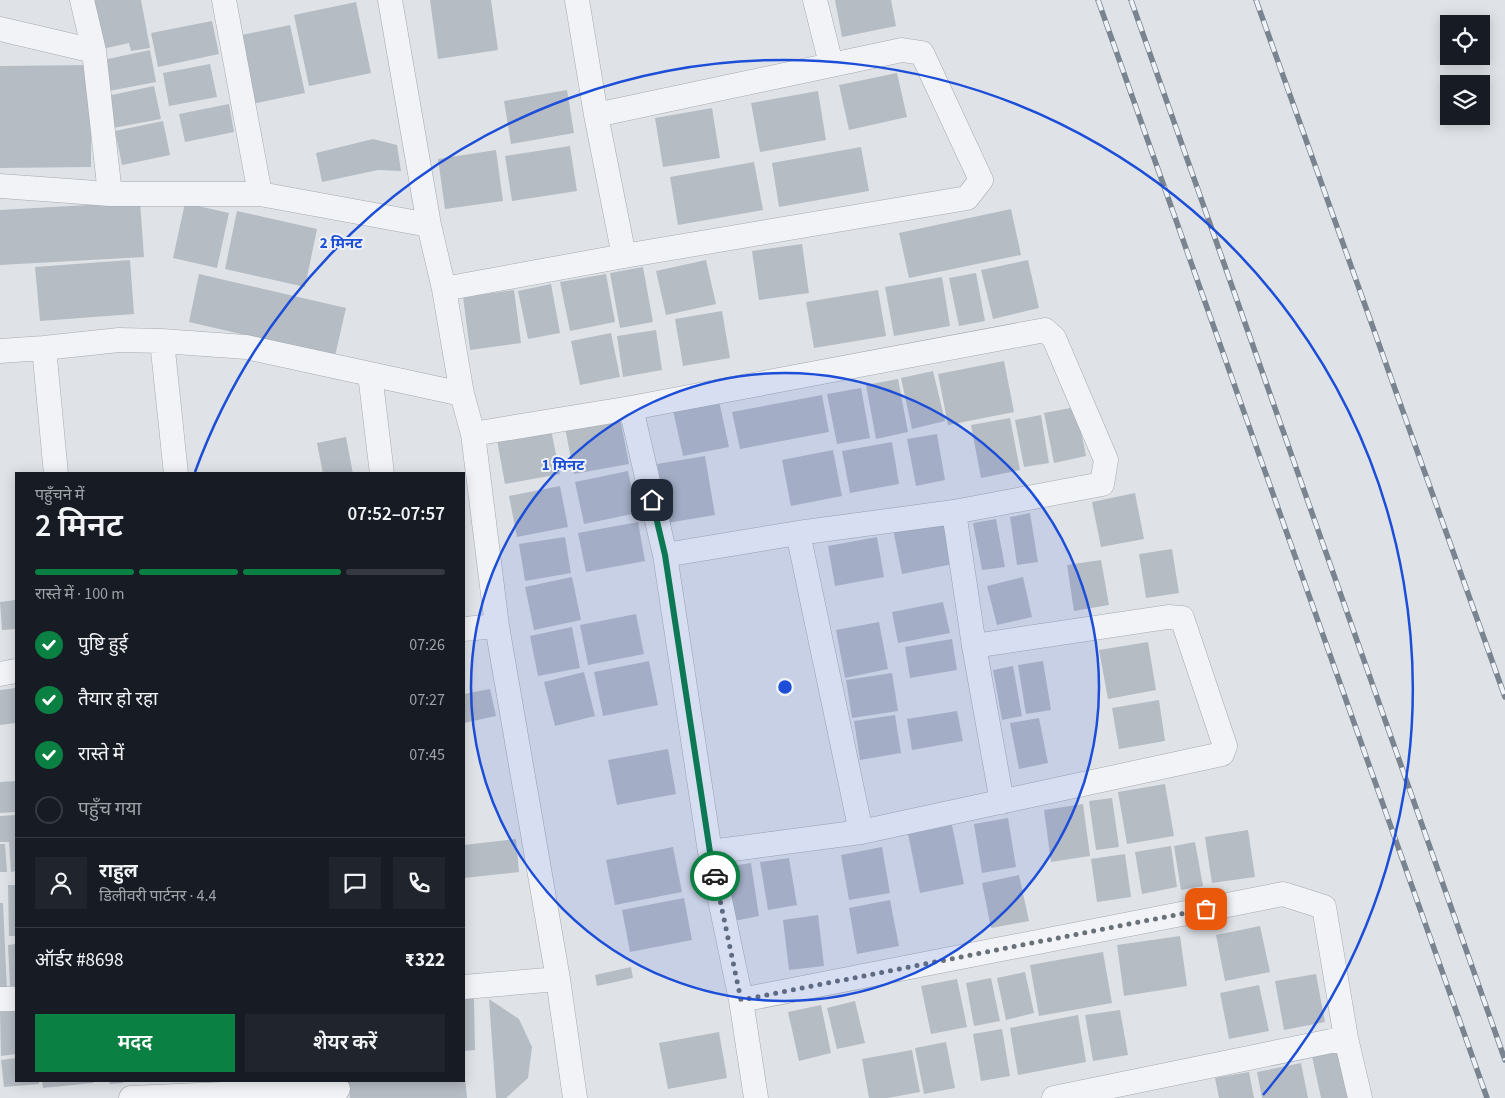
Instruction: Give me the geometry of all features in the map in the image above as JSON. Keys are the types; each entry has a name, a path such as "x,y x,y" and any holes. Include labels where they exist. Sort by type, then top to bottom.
{"street":[{"path":"82,0 94,51 110,194"},
{"path":"224,0 260,194"},
{"path":"390,0 429,225 444,289 462,394 473,434 498,626 558,979 575,1098"},
{"path":"577,0 596,115 624,256"},
{"path":"815,0 831,64"},
{"path":"0,29 94,51"},
{"path":"444,289 624,256 967,198 981,180 922,52 902,50 596,115"},
{"path":"0,186 110,194 260,194 429,225"},
{"path":"473,434 631,408 1045,330 1054,338 1106,460 1102,484 954,512 798,532 665,555"},
{"path":"0,351 119,340 246,347 462,394"},
{"path":"162,341 176,472"},
{"path":"44,348 56,472"},
{"path":"370,374 382,472"},
{"path":"631,408 665,555 710,852 741,1000 756,1098"},
{"path":"954,512 974,646 1002,802"},
{"path":"798,532 861,832"},
{"path":"710,852 861,832 1222,754 1225,746 1182,618 1168,617 974,646"},
{"path":"465,629 498,626"},
{"path":"0,674 15,671"},
{"path":"741,1000 1283,894 1324,907 1346,1038 1360,1098"},
{"path":"465,987 558,979"},
{"path":"0,999 15,999"},
{"path":"1054,1098 1346,1038"},
{"path":"120,1098 224,1096 338,1090"}],"building":[{"path":"93,0 141,0 150,48 131,51 129,43 102,49"},
{"path":"430,0 491,0 498,50 438,59"},
{"path":"835,0 891,0 896,26 842,37"},
{"path":"356,2 371,73 309,86 294,15"},
{"path":"212,21 219,54 158,67 151,33"},
{"path":"290,25 305,93 251,104 237,36"},
{"path":"150,50 156,82 109,91 103,60"},
{"path":"210,64 217,97 169,106 163,73"},
{"path":"91,65 91,167 0,168 0,66"},
{"path":"897,73 907,117 849,130 839,85"},
{"path":"154,86 161,119 113,128 107,96"},
{"path":"567,90 574,133 511,144 504,101"},
{"path":"818,91 826,140 760,152 751,103"},
{"path":"229,104 234,132 185,142 179,114"},
{"path":"712,108 720,158 663,167 655,118"},
{"path":"163,121 170,155 122,165 115,131"},
{"path":"373,139 397,145 401,171 378,170 322,182 316,153"},
{"path":"570,146 577,191 512,201 505,156"},
{"path":"861,147 869,191 779,207 772,163"},
{"path":"496,150 503,201 445,209 438,159"},
{"path":"754,162 763,210 678,225 670,177"},
{"path":"140,202 144,257 0,265 0,210"},
{"path":"185,203 229,213 217,268 173,258"},
{"path":"1011,209 1021,255 909,278 899,233"},
{"path":"237,211 317,229 305,287 225,269"},
{"path":"802,244 809,293 759,300 752,251"},
{"path":"130,260 134,314 40,321 35,267"},
{"path":"706,260 716,304 666,315 656,271"},
{"path":"1028,260 1039,308 993,319 981,270"},
{"path":"643,267 653,322 620,328 610,273"},
{"path":"976,273 985,321 959,326 949,278"},
{"path":"199,274 346,308 335,356 189,322"},
{"path":"606,274 615,322 570,331 560,282"},
{"path":"942,277 950,326 894,336 885,287"},
{"path":"551,284 560,333 528,339 518,291"},
{"path":"514,290 521,343 470,350 463,297"},
{"path":"878,290 886,336 814,348 806,302"},
{"path":"722,311 730,358 683,366 675,319"},
{"path":"656,330 662,370 623,377 617,336"},
{"path":"611,333 620,377 580,385 571,341"},
{"path":"1004,361 1014,412 948,425 938,374"},
{"path":"933,371 945,421 912,429 901,378"},
{"path":"898,379 908,432 876,439 866,385"},
{"path":"861,388 870,438 837,444 827,394"},
{"path":"822,395 829,432 740,449 732,412"},
{"path":"719,401 729,447 683,456 673,410"},
{"path":"1076,407 1086,456 1054,463 1044,413"},
{"path":"619,413 629,464 574,474 564,423"},
{"path":"1041,415 1049,463 1024,467 1015,420"},
{"path":"1010,418 1020,470 981,478 971,425"},
{"path":"551,430 560,474 505,484 497,440"},
{"path":"937,434 945,480 916,486 907,439"},
{"path":"346,437 353,472 323,472 317,443"},
{"path":"892,442 899,484 850,493 842,451"},
{"path":"833,450 842,496 791,506 782,460"},
{"path":"705,456 715,515 667,523 657,464"},
{"path":"628,471 637,513 584,524 575,482"},
{"path":"560,486 568,527 517,537 509,496"},
{"path":"1135,493 1144,539 1101,547 1092,502"},
{"path":"1030,513 1038,562 1017,565 1010,517"},
{"path":"945,519 953,564 902,574 893,529"},
{"path":"996,519 1005,567 982,570 973,523"},
{"path":"638,522 645,561 586,572 578,533"},
{"path":"565,537 571,573 525,581 519,544"},
{"path":"877,537 884,577 835,586 828,546"},
{"path":"1172,549 1179,593 1146,598 1139,554"},
{"path":"1101,560 1109,605 1074,611 1067,565"},
{"path":"572,577 581,620 534,630 525,587"},
{"path":"1023,577 1032,617 997,625 987,586"},
{"path":"15,600 15,629 2,630 0,602"},
{"path":"943,602 950,633 898,643 892,612"},
{"path":"636,614 644,654 588,665 580,625"},
{"path":"879,622 888,669 845,678 836,630"},
{"path":"572,627 580,668 538,676 530,636"},
{"path":"952,639 957,670 910,678 905,647"},
{"path":"1148,642 1156,690 1108,699 1099,650"},
{"path":"649,661 658,705 603,716 594,672"},
{"path":"1043,661 1051,710 1026,714 1018,665"},
{"path":"1013,666 1022,716 1002,720 993,670"},
{"path":"584,672 595,716 555,726 544,682"},
{"path":"892,673 898,711 852,718 846,680"},
{"path":"15,688 15,723 0,725 0,690"},
{"path":"490,689 496,716 465,723 465,694"},
{"path":"1159,700 1165,741 1119,749 1112,708"},
{"path":"957,711 963,741 912,750 907,719"},
{"path":"895,715 901,753 860,760 854,721"},
{"path":"1039,718 1048,763 1019,769 1010,723"},
{"path":"668,749 676,794 617,805 608,760"},
{"path":"15,781 15,812 0,813 0,782"},
{"path":"1165,784 1174,836 1127,844 1118,792"},
{"path":"1112,798 1119,847 1096,850 1089,801"},
{"path":"1083,804 1090,856 1051,862 1044,810"},
{"path":"15,815 15,871 11,872 9,842 0,842 0,816"},
{"path":"1008,818 1016,867 982,873 974,824"},
{"path":"952,825 964,884 920,893 908,834"},
{"path":"1248,830 1255,877 1212,883 1205,837"},
{"path":"516,839 519,872 465,878 465,845"},
{"path":"1195,842 1203,886 1181,890 1174,846"},
{"path":"0,844 5,844 7,872 0,872"},
{"path":"1171,846 1177,887 1142,894 1135,852"},
{"path":"673,847 682,892 615,905 606,860"},
{"path":"882,847 890,893 849,900 841,855"},
{"path":"1125,854 1131,897 1097,902 1091,859"},
{"path":"789,858 797,905 768,910 760,862"},
{"path":"751,863 759,916 734,921 725,867"},
{"path":"1019,875 1029,921 991,928 982,883"},
{"path":"8,885 15,885 15,936 9,936"},
{"path":"684,898 692,940 630,952 622,910"},
{"path":"890,900 899,946 857,954 849,908"},
{"path":"0,903 3,903 7,991 0,991"},
{"path":"818,915 824,966 789,970 783,920"},
{"path":"1260,926 1270,972 1225,981 1216,935"},
{"path":"1180,936 1187,986 1124,996 1117,945"},
{"path":"15,944 15,986 10,986 8,945"},
{"path":"1103,952 1112,1003 1039,1016 1030,965"},
{"path":"631,967 633,978 597,986 595,975"},
{"path":"1025,972 1034,1013 1006,1020 997,978"},
{"path":"1316,974 1325,1022 1284,1030 1275,981"},
{"path":"991,978 1000,1021 974,1026 966,983"},
{"path":"957,979 967,1027 931,1034 921,986"},
{"path":"1259,985 1269,1031 1229,1039 1220,993"},
{"path":"465,999 474,999 475,1050 465,1051"},
{"path":"489,999 519,1019 532,1047 528,1078 506,1098 496,1098"},
{"path":"855,1001 865,1043 837,1049 827,1008"},
{"path":"821,1005 831,1053 799,1061 788,1012"},
{"path":"1120,1010 1128,1055 1093,1061 1085,1015"},
{"path":"15,1011 15,1054 1,1056 0,1012"},
{"path":"1078,1015 1086,1062 1018,1075 1010,1028"},
{"path":"1002,1029 1010,1076 981,1081 973,1034"},
{"path":"719,1032 727,1078 668,1089 659,1043"},
{"path":"946,1042 955,1088 924,1094 915,1048"},
{"path":"912,1050 920,1092 888,1098 869,1098 862,1059"},
{"path":"1339,1051 1348,1098 1321,1098 1312,1056"},
{"path":"15,1058 15,1082 39,1082 39,1084 4,1087 1,1060"},
{"path":"1301,1063 1308,1098 1262,1098 1257,1072"},
{"path":"1249,1072 1254,1098 1219,1098 1215,1078"},
{"path":"465,1077 467,1098 350,1098 348,1082 465,1082"},
{"path":"42,1082 93,1082 93,1083 43,1088"},
{"path":"109,1082 123,1082 123,1083 110,1084"}],"railway":[{"path":"1098,0 1487,1098"},
{"path":"1131,0 1505,1060"},
{"path":"1256,0 1505,697"}],"way so far":[{"path":"715,876 741,1000 1206,909"}],"route":[{"path":"652,500 665,555 715,876"}]}
